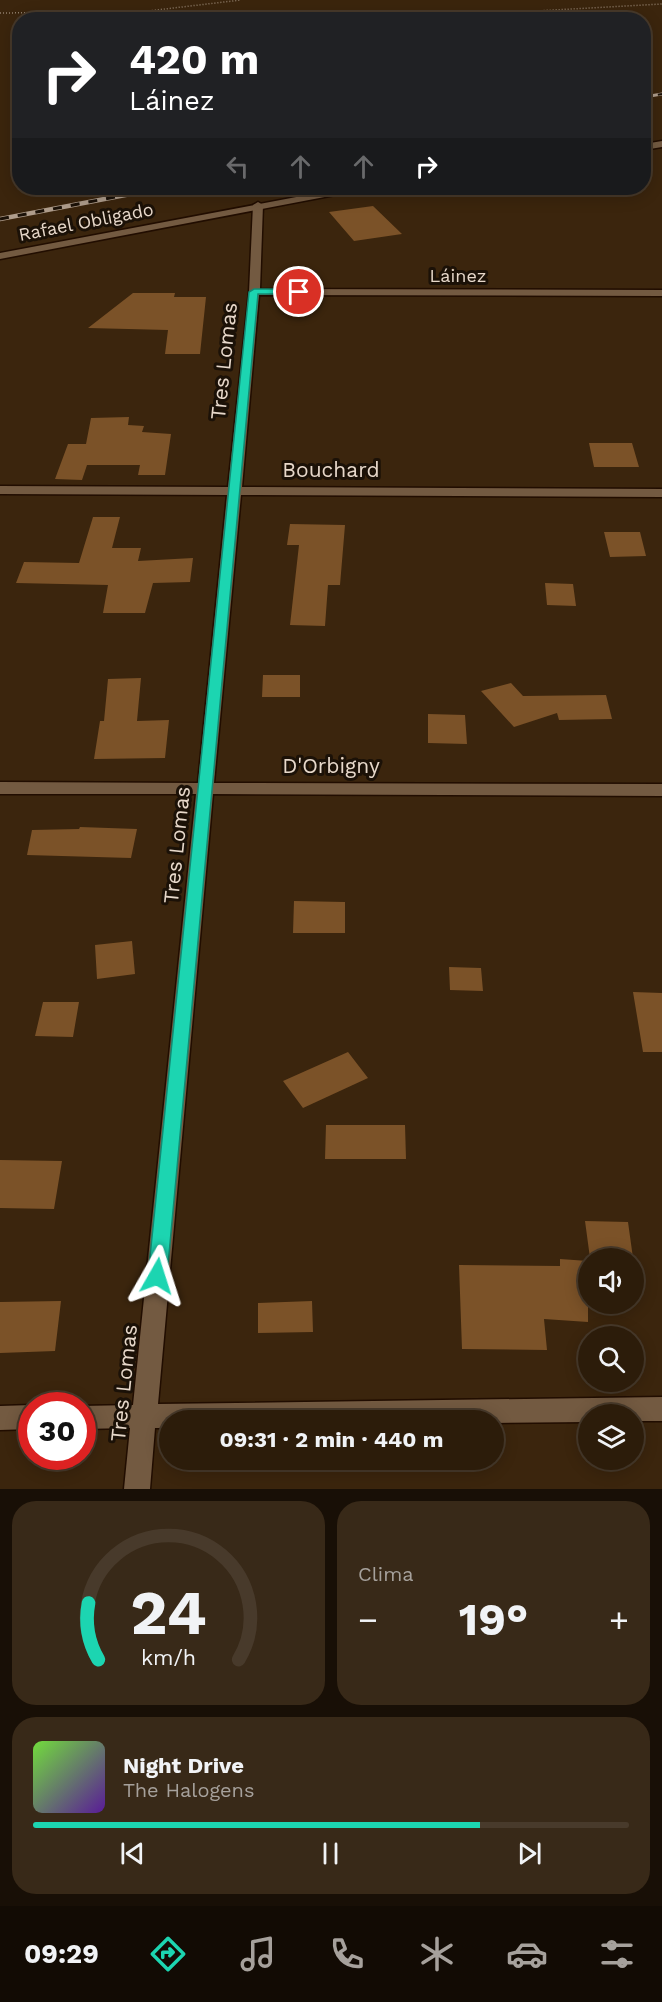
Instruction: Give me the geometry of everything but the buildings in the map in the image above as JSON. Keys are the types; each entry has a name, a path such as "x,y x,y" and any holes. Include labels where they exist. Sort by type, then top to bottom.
{"street":[{"name":"Rafael Obligado","path":"0,256 316,195"},
{"name":"Tres Lomas","path":"136,1489 254,292 258,205"},
{"name":"Láinez","path":"254,292 662,293"},
{"name":"Bouchard","path":"0,490 662,493"},
{"name":"D'Orbigny","path":"0,788 662,790"},
{"path":"96,1417 662,1409"},
{"path":"0,1418 18,1417"}],"path":[{"path":"136,12 241,0"},
{"path":"517,12 662,4"}],"railway":[{"path":"651,96 662,94"},
{"path":"0,219 125,195"}],"route":[{"path":"157,1276 254,292 299,292"}]}
